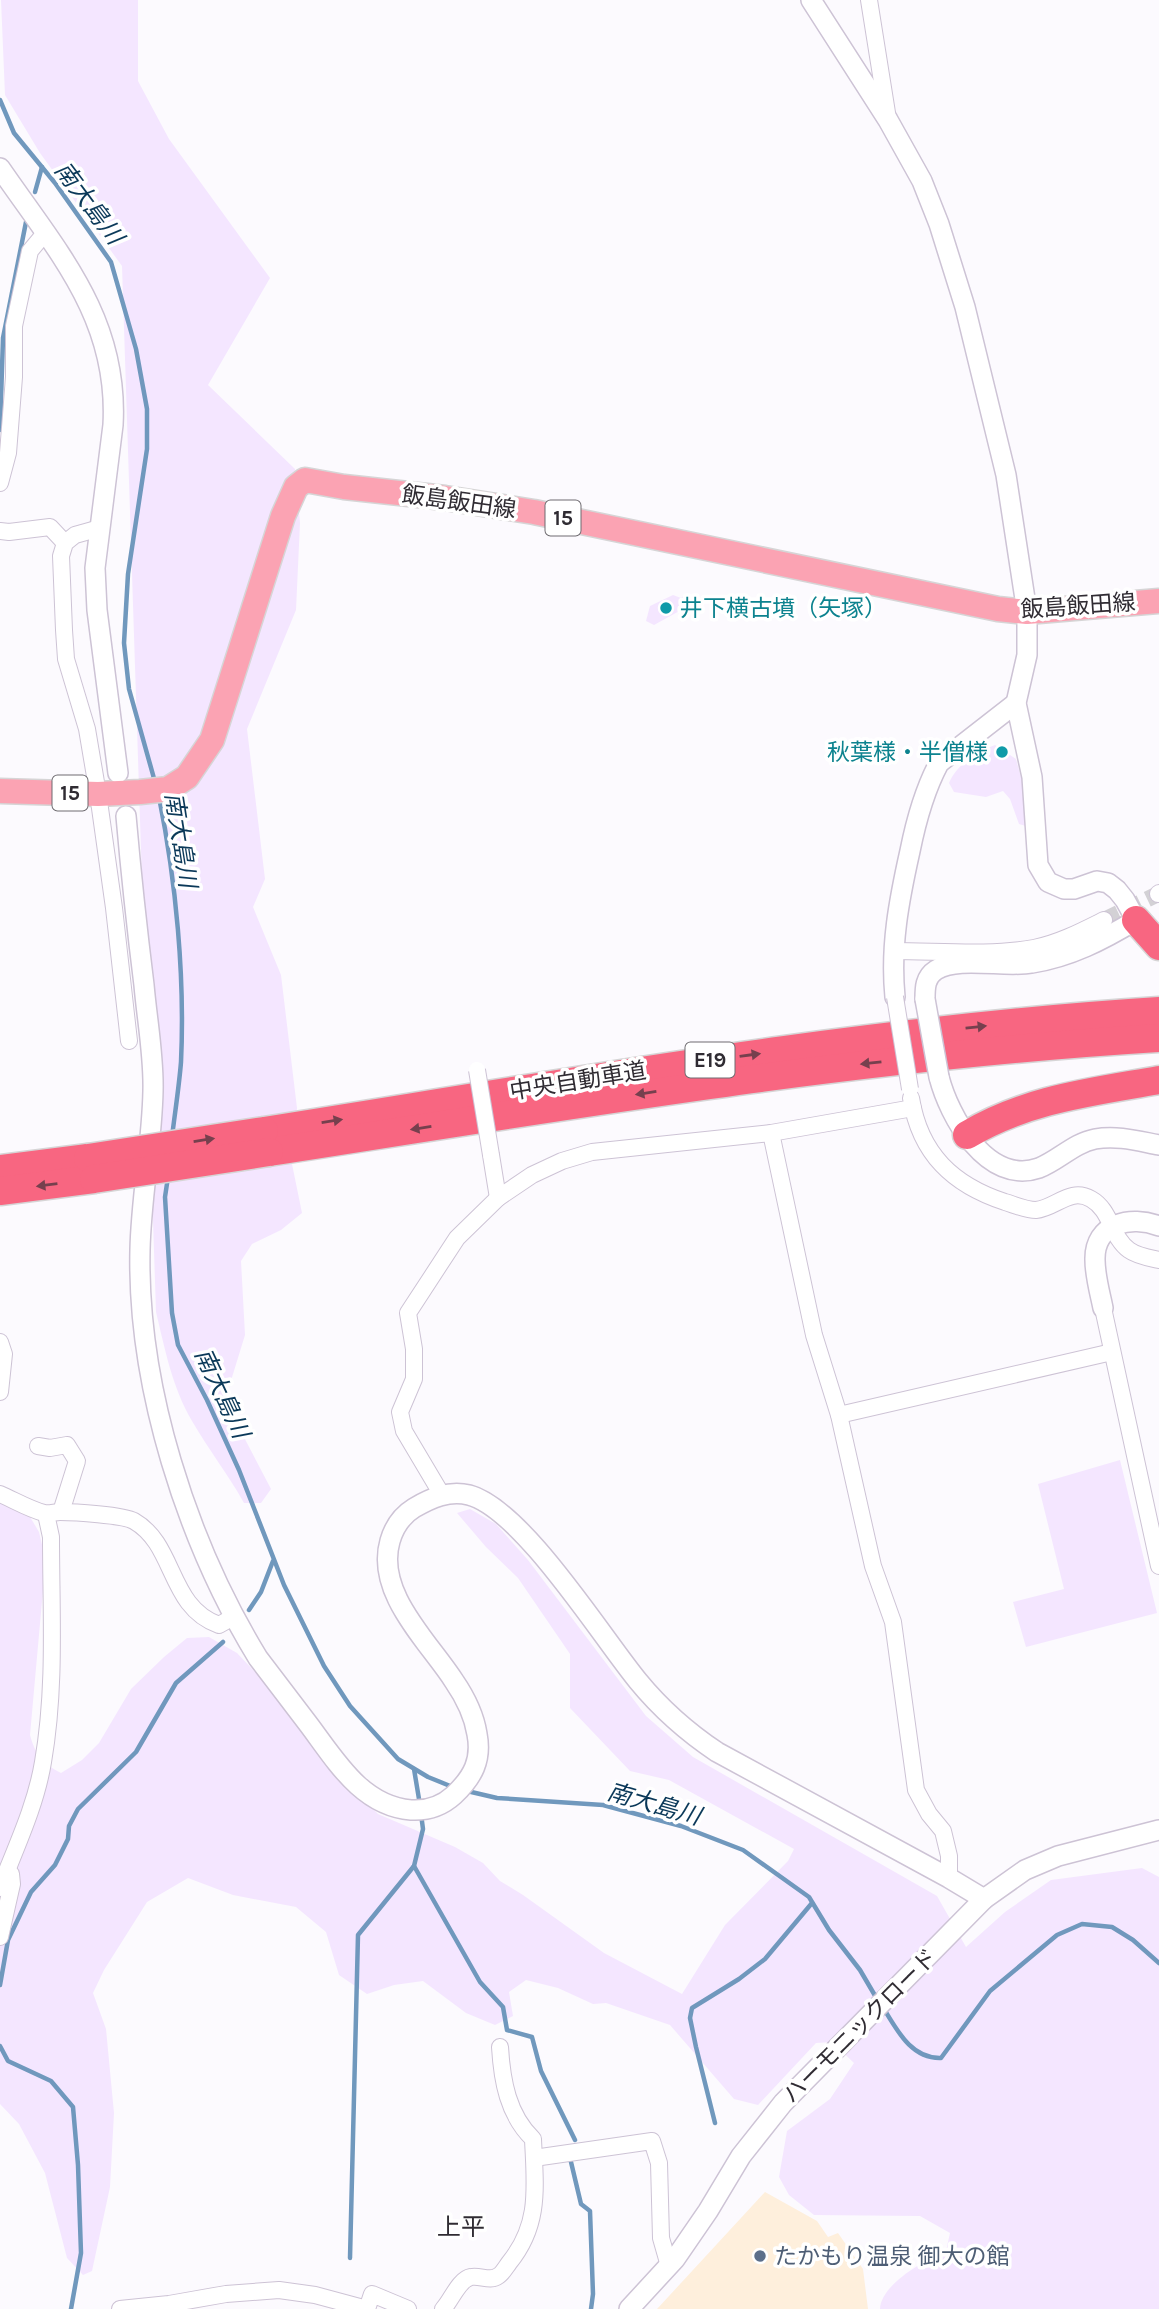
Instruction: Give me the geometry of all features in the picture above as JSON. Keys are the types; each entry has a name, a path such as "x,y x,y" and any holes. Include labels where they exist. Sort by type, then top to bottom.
{"highway":[{"path":"1147,928 1159,946"},
{"path":"1020,1023 1060,1012 1159,999"},
{"name":"中央自動車道","path":"266,1142 695,1063 860,1039 1159,1011"},
{"name":"中央自動車道","path":"0,1191 91,1168 266,1142 861,1064 1038,1045 1159,1038"},
{"path":"1038,1045 1159,1046"},
{"path":"967,1135 988,1122 1027,1107 1079,1093 1159,1080"},
{"path":"1129,1085 1159,1091"},
{"name":"中央自動車道","path":"0,1169 91,1168"}],"main road":[{"name":"飯島飯田線","path":"0,791 98,794 140,792 168,789 187,778 212,740 283,516 296,487 305,480 534,512 924,595 1027,612 1159,601"}],"street":[{"path":"811,0 888,120 926,192 939,223 965,307 1006,475 1027,612 1027,655 1016,703 1029,757 1036,853 1042,875 1048,882 1063,889 1074,889 1097,881 1108,883 1117,890 1147,928 1029,964 944,967 934,971 925,987 925,999 939,1077 947,1102 967,1135 981,1153 993,1162 1021,1170 1042,1166 1093,1139 1118,1138 1159,1145"},
{"path":"869,0 888,120"},
{"path":"0,168 79,285 100,327 110,363 113,415 95,568 97,610 118,773"},
{"path":"0,483 8,453 14,377 14,326 30,251 44,233"},
{"path":"0,531 50,527 65,543"},
{"path":"100,528 75,535 65,543 61,556 66,659 87,729 98,794 129,1041"},
{"path":"1016,703 939,763 916,824 899,901 893,951 895,998 913,1108 934,1155 961,1183 984,1195 1029,1209 1039,1210 1072,1195 1080,1195 1098,1204 1129,1250 1159,1260"},
{"path":"126,816 153,1090 140,1247 143,1317 163,1433 190,1517 235,1616 258,1657 345,1773 372,1798 401,1809 423,1809 439,1806 449,1800 466,1783 477,1766 478,1748 471,1710 394,1590 389,1572 388,1547 393,1530 405,1514 442,1494 467,1494 489,1503 516,1526 637,1680 670,1716 696,1738 727,1758 984,1899"},
{"path":"893,951 1033,948 1077,934 1104,920"},
{"path":"477,1070 499,1198"},
{"path":"442,1494 404,1431 400,1412 414,1379 414,1349 408,1313 457,1238 499,1198 533,1175 562,1161 592,1152 771,1133 913,1108"},
{"path":"771,1133 814,1335 839,1415 873,1566 893,1622 916,1790 929,1814 943,1831 949,1878"},
{"path":"1159,1226 1128,1221 1113,1227 1098,1244 1094,1258 1159,1566"},
{"path":"0,1342 4,1354 0,1392"},
{"path":"839,1415 1112,1352"},
{"path":"0,1888 29,1814 43,1764 52,1692 51,1537 54,1513 78,1461 67,1445 50,1448 38,1446"},
{"path":"0,1494 54,1513 131,1519 147,1530 158,1545 173,1579 199,1614 219,1625 235,1616"},
{"path":"1142,1494 1159,1496"},
{"name":"ハーモニックロード","path":"629,2309 669,2266 708,2211 741,2156 783,2103 984,1899 1026,1870 1058,1856 1159,1830"},
{"path":"0,1937 12,1885 10,1861"},
{"path":"443,2309 463,2282 471,2277 498,2277 518,2252 529,2230 537,2184 533,2139 520,2126 510,2108 500,2047"},
{"path":"534,2158 652,2141 659,2163 660,2238 669,2266"},
{"path":"120,2309 227,2302 279,2290 315,2295 367,2309 372,2294 408,2309"}],"shaded area":[{"path":"1,0 138,0 138,81 169,139 270,278 208,385 295,469 300,523 296,610 247,729 265,879 253,907 281,975 297,1108 292,1164 302,1213 281,1230 252,1244 241,1261 245,1335 229,1387 236,1422 271,1489 261,1503 244,1503 192,1421 174,1381 156,1312 122,266 40,153 5,95"},
{"path":"673,595 681,598 685,595 689,599 683,609 654,625 646,621 650,606"},
{"path":"995,745 1016,759 1024,788 1029,827 1019,824 1010,799 1003,791 986,797 954,792 949,783 952,776 968,760"},
{"path":"1120,1460 1157,1613 1026,1647 1013,1602 1064,1589 1038,1484"},
{"path":"0,1502 26,1510 39,1532 44,1553 30,1735 37,1753 49,1766 61,1773 82,1760 99,1743 131,1689 164,1657 187,1638 209,1637 237,1653 275,1693 317,1751 378,1814 455,1847 483,1863 500,1881 604,1953 682,1994 725,1925 788,1861 794,1849 669,1780 630,1771 570,1708 570,1654 518,1578 486,1547 457,1513 470,1509 496,1524 528,1560 646,1716 693,1757 937,1896 966,1947 1005,1912 1051,1880 1142,1868 1159,1877 1159,2309 880,2309 882,2300 896,2282 927,2260 946,2251 950,2233 920,2216 814,2215 789,2195 779,2177 787,2131 830,2099 854,2063 832,2042 816,2043 758,2105 734,2099 670,2025 606,2003 593,2004 558,1988 526,1980 509,1992 513,2016 495,2025 466,2013 423,1981 394,1985 367,1994 339,1975 326,1932 296,1907 233,1895 188,1878 147,1902 104,1970 93,1993 106,2029 114,2113 110,2187 92,2271 83,2275 67,2258 45,2173 19,2124 0,2104"},
{"name":"たかもり温泉 御大の館","path":"765,2192 817,2221 828,2237 838,2233 863,2269 868,2309 657,2309"}],"waterway":[{"name":"南大島川","path":"0,100 14,133 55,183 111,262 136,349 147,409 147,449 128,574 124,643 129,689 155,782"},
{"path":"35,192 42,167"},
{"path":"0,430 3,338 26,222"},
{"name":"南大島川","path":"159,797 174,895 182,997 181,1062 172,1137"},
{"name":"南大島川","path":"168,1177 165,1197 172,1313 178,1345 239,1470 284,1585 324,1666 350,1706 398,1759 428,1777 455,1788"},
{"path":"249,1610 261,1592 273,1561"},
{"path":"0,1985 8,1940 31,1892 55,1865 68,1839 69,1826 78,1809 136,1752 176,1683 223,1642"},
{"path":"414,1769 420,1805"},
{"name":"南大島川","path":"467,1791 497,1798 603,1805 681,1826 743,1850 809,1897 877,1999"},
{"path":"350,2258 358,1935 414,1866 423,1829 421,1814"},
{"path":"414,1866 480,1982 503,2007 507,2030 532,2037 541,2071 575,2140"},
{"path":"715,2123 690,2018 692,2008 739,1979 765,1959 812,1903"},
{"name":"南大島川","path":"884,2009 907,2043 922,2054 941,2058 990,1991 1057,1935 1082,1924 1112,1927 1133,1940 1159,1963"},
{"path":"0,2046 8,2061 51,2081 73,2107 81,2253 71,2309"},
{"path":"571,2162 581,2204 590,2211 593,2294 591,2309"}],"tunnel":[{"path":"1104,920 1158,894"}],"place":[{"name":"井下横古墳（矢塚）","path":"666,608"},
{"name":"秋葉様・半僧様","path":"1002,752"},
{"name":"たかもり温泉 御大の館","path":"760,2256"}],"district":[{"name":"上平","path":"461,2227"}]}
